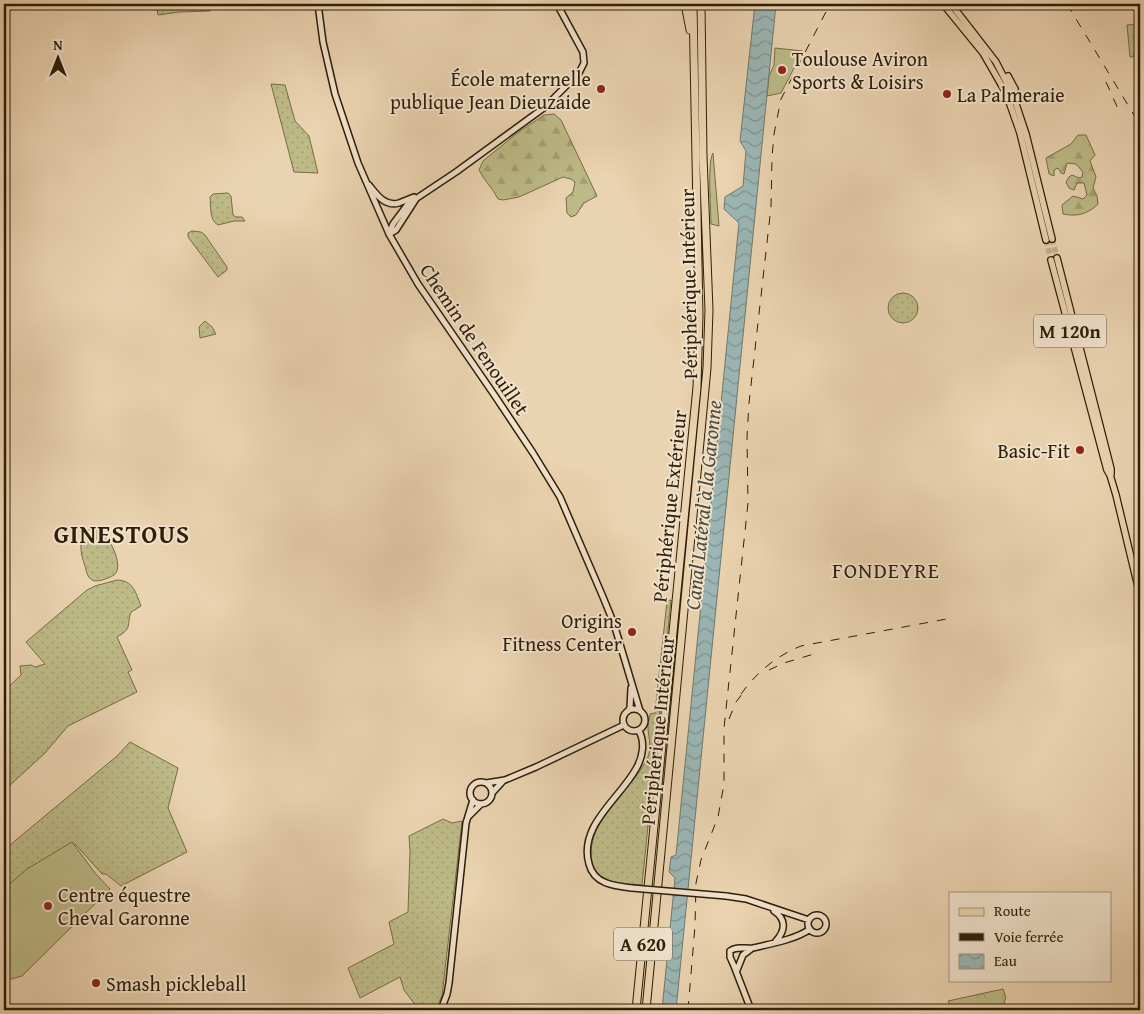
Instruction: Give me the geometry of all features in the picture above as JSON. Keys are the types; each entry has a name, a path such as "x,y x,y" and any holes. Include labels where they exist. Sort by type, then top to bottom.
{"highway":[{"path":"685,4 694,50"},
{"name":"Périphérique Extérieur","path":"636,1010 697,387 699,316 693,4"},
{"name":"Périphérique Intérieur","path":"646,1010 707,378 709,310 703,174 701,4"}],"main road":[{"path":"943,4 983,53 1006,93 1020,133 1049,240 1017,105 1001,70 951,4"},
{"path":"978,38 982,40 998,61 1015,89"},
{"name":"M 120n","path":"1054,259 1109,460 1110,475 1140,595"}],"street":[{"name":"Chemin de Fenouillet","path":"318,4 328,65 349,138 365,182 389,234 418,284 501,404 560,497 603,597 640,711"},
{"path":"389,234 394,222 408,204 456,172 544,107 579,73 584,59 582,48 557,4"},
{"path":"365,182 381,199 388,203 398,203 417,197"},
{"name":"Chemin de Fenouillet","path":"628,711 630,708 632,682"},
{"path":"636,709 645,717 644,725 639,731 630,731 624,725 623,719 628,711 636,709"},
{"path":"481,804 473,800 470,793 473,786 479,782 486,783 505,780 624,725"},
{"path":"639,731 643,742 638,765 594,828 588,847 590,867 599,880 611,885 632,888 746,899 804,916 809,920"},
{"path":"467,818 481,804 488,800 505,780"},
{"path":"486,783 492,793"},
{"path":"441,1010 449,982 467,818 473,800"},
{"path":"767,906 777,912 783,919 782,932 776,942"},
{"path":"814,915 819,915 826,922 821,932 814,932 810,929 809,920 814,915"},
{"path":"751,1010 729,956 730,952 734,948 753,948 801,935 810,929"},
{"path":"732,961 737,962 753,948"},
{"path":"737,972 742,958 739,949"}],"green space":[{"path":"156,4 210,4 210,11 158,15"},
{"path":"1140,24 1140,56 1130,57 1127,25"},
{"name":"Toulouse Aviron Sports & Loisirs","path":"775,48 803,51 781,93 767,96 769,76 774,65"},
{"path":"271,84 285,85 295,121 309,136 318,173 294,172"},
{"path":"554,114 561,120 597,196 584,203 576,215 571,217 567,213 566,198 573,192 575,182 571,179 563,177 519,197 503,200 498,199 479,170 483,161 516,134 544,115"},
{"path":"1078,135 1086,135 1095,155 1090,161 1096,177 1093,188 1098,204 1078,215 1068,215 1063,214 1062,205 1073,196 1083,199 1087,195 1084,183 1077,183 1074,190 1069,188 1066,182 1072,175 1079,178 1082,177 1083,172 1076,164 1067,163 1064,174 1058,168 1054,170 1054,176 1049,174 1046,158 1071,144"},
{"path":"713,153 719,226 711,224 710,166"},
{"path":"228,193 231,196 233,215 242,217 245,221 234,221 218,225 213,220 210,197 213,194"},
{"path":"192,231 201,232 205,235 227,267 227,270 218,277 188,237 188,233"},
{"path":"903,293 914,297 918,308 914,319 903,323 892,319 888,308 892,297"},
{"path":"205,321 216,334 200,338 199,327"},
{"path":"95,527 109,541 118,564 114,575 97,581 90,579 88,575 81,549 82,538 85,533"},
{"path":"117,580 127,582 133,588 141,606 131,612 127,629 117,637 132,670 128,672 137,692 68,726 45,753 7,788 4,781 4,691 21,675 20,666 31,665 35,667 45,664 26,642 87,590"},
{"path":"671,600 642,885 617,882 602,877 593,866 591,857 592,843 604,817 640,771 649,755 648,725 650,714 655,713 667,601"},
{"path":"130,742 178,768 168,808 187,852 121,886 106,874 102,874 72,843 4,894 4,850 117,756"},
{"path":"443,819 452,823 462,821 442,996 435,1010 419,1010 404,990 400,977 360,998 348,968 394,944 389,922 408,912 409,836"},
{"name":"Centre équestre Cheval Garonne","path":"72,842 95,873 110,889 22,976 4,981 4,889 27,869"},
{"path":"1003,989 1006,998 1005,1005 1010,1007 1011,1010 952,1010 948,1001"}],"water":[{"path":"755,4 776,4 676,1010 662,1010 675,878 669,872 671,857 676,855 739,223 724,209 725,197 743,186 746,151 740,141"}],"tunnel":[{"path":"1052,239 1057,258"},
{"path":"1046,240 1051,260"}],"railway":[{"path":"688,1010 695,926 696,883 701,860 718,817 724,784 724,728 748,503 747,437 749,403 771,207 774,134 781,99 830,4"},
{"path":"1067,4 1140,125"},
{"path":"1106,82 1119,111"},
{"path":"741,694 768,666 783,655 801,646 952,618"},
{"path":"769,670 784,663 814,654"},
{"path":"729,719 736,702 746,689"}],"place":[{"name":"Toulouse Aviron Sports & Loisirs","path":"782,70"},
{"name":"École maternelle publique Jean Dieuzaide","path":"601,89"},
{"name":"La Palmeraie","path":"947,94"},
{"name":"Basic-Fit","path":"1080,450"},
{"name":"Origins Fitness Center","path":"632,632"},
{"name":"Centre équestre Cheval Garonne","path":"48,906"},
{"name":"Smash pickleball","path":"96,983"}],"district":[{"name":"GINESTOUS","path":"122,534"},
{"name":"FONDEYRE","path":"886,570"}],"water label":[{"name":"Canal Latéral à la Garonne","path":"703,505"}]}
